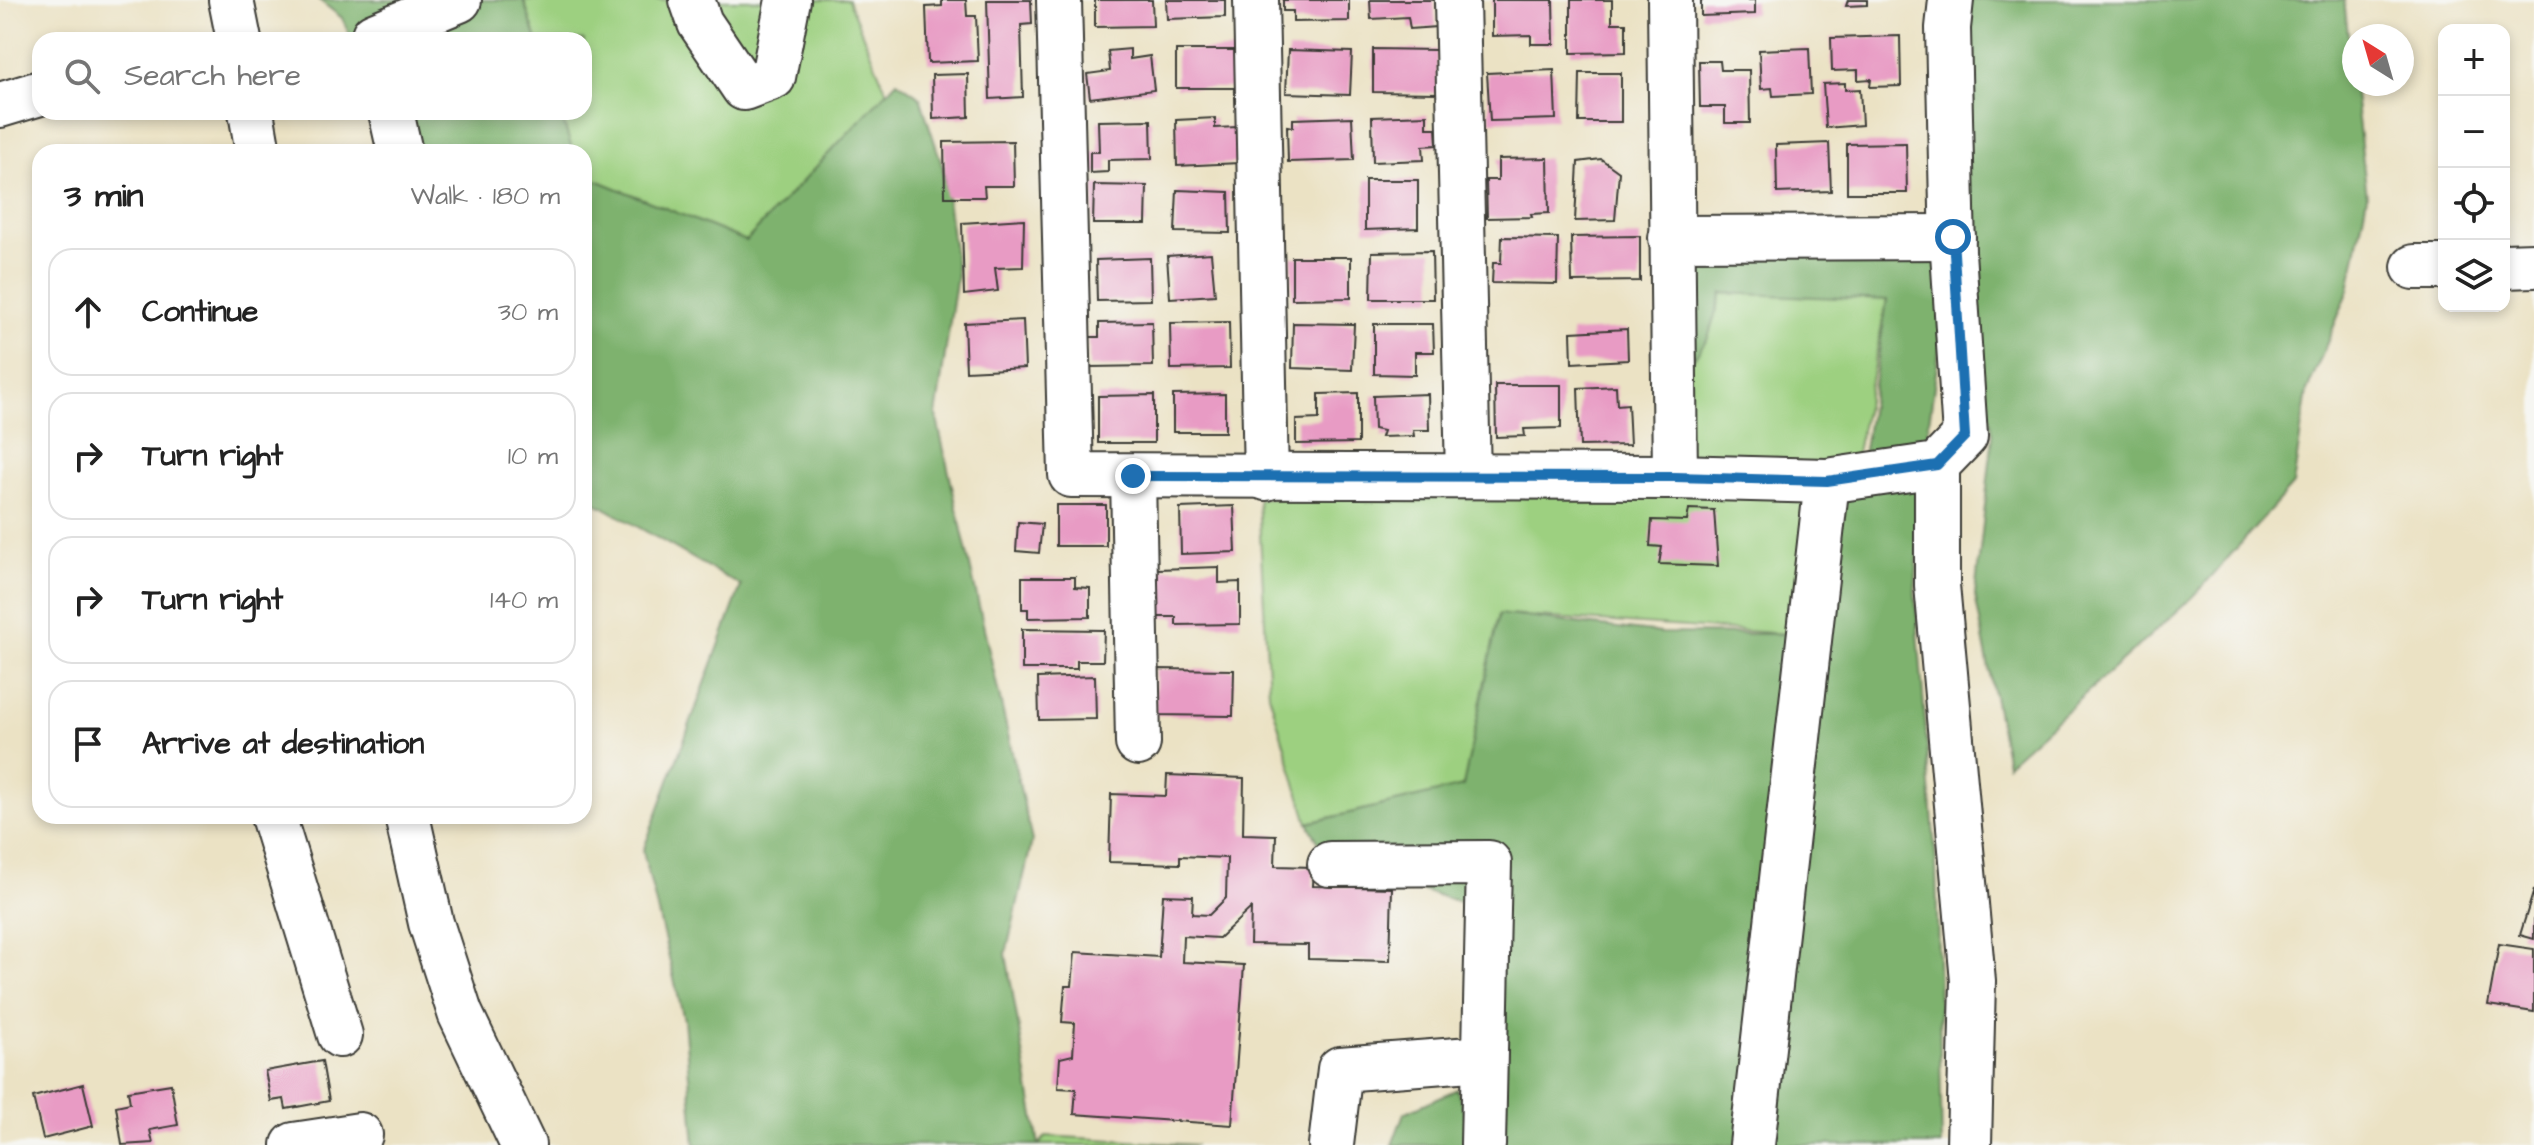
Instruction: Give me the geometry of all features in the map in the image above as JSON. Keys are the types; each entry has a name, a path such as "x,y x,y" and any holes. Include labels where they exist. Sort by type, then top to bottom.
{"street":[{"path":"381,32 459,0"},
{"path":"692,0 700,23 744,88 773,77 788,0"},
{"path":"1059,0 1071,475 1675,477 1827,481 1937,465 1965,436 1953,237 1948,28 1951,0"},
{"path":"1256,0 1266,478"},
{"path":"1457,0 1468,476"},
{"path":"1670,0 1675,477"},
{"path":"0,105 32,95"},
{"path":"252,120 257,144"},
{"path":"393,120 398,144"},
{"path":"1671,238 1953,237"},
{"path":"2510,266 2534,265"},
{"path":"1937,465 1937,585 1973,981 1969,1145"},
{"path":"1133,476 1138,743"},
{"path":"1752,1145 1827,481"},
{"path":"275,824 340,1035"},
{"path":"409,824 431,923 460,1013 523,1145"},
{"path":"1330,864 1489,863 1483,1145"},
{"path":"1331,1145 1340,1069 1484,1058"},
{"path":"294,1145 360,1135"}],"green space":[{"path":"319,0 523,0 534,32 348,32 342,18"},
{"path":"524,0 848,0 887,92 746,241 592,178 592,144 570,144 563,120 592,120 592,32 534,32"},
{"path":"1959,0 2344,0 2347,24 2342,24 2342,96 2355,96 2367,196 2349,290 2307,391 2293,485 2193,597 2007,764 1975,595 1993,434 1952,227"},
{"path":"897,81 920,97 943,168 957,275 936,415 1032,841 1006,954 1039,1145 695,1145 684,1020 643,851 741,586 592,501 592,178 746,241"},
{"path":"391,120 563,120 570,144 402,144"},
{"path":"1677,248 1953,252 1928,429 1915,592 1936,863 1942,1145 1482,1145 1481,908 1330,864 1308,823 1463,786 1499,614 1661,633 1790,634 1802,540 1860,476 1887,300 1722,293 1708,338 1694,358"},
{"path":"1722,293 1887,299 1852,478 1790,634 1509,615 1463,786 1308,823 1269,694 1258,499 1529,491 1674,477 1673,380"},
{"path":"1457,1089 1475,1145 1392,1145 1404,1113"},
{"path":"1046,1136 1197,1145 1039,1145"}],"building":[{"path":"942,0 966,0 967,16 976,16 978,61 928,63 926,7 942,6"},
{"path":"987,0 1031,0 1032,24 1021,25 1023,97 990,99"},
{"path":"1095,0 1152,0 1153,26 1095,27"},
{"path":"1166,0 1225,0 1225,17 1167,19"},
{"path":"1283,0 1349,0 1349,21 1293,22 1293,11 1283,11"},
{"path":"1370,0 1434,0 1436,27 1410,29 1408,17 1371,19"},
{"path":"1492,0 1553,0 1554,44 1531,44 1531,35 1492,36"},
{"path":"1571,0 1612,0 1612,23 1626,23 1626,52 1571,53"},
{"path":"1701,0 1755,0 1755,14 1701,16"},
{"path":"1848,0 1867,0 1867,5 1846,6"},
{"path":"1900,36 1901,86 1870,87 1871,79 1858,80 1858,70 1832,71 1831,38"},
{"path":"1809,48 1811,94 1773,96 1772,88 1761,89 1759,50"},
{"path":"1130,49 1130,59 1150,56 1154,90 1090,98 1087,74 1110,71 1108,51"},
{"path":"1373,49 1437,50 1437,93 1373,92"},
{"path":"1176,50 1235,50 1235,88 1176,88"},
{"path":"1288,50 1352,52 1350,95 1286,93"},
{"path":"1699,61 1720,61 1721,70 1749,70 1750,123 1725,123 1725,107 1700,107"},
{"path":"1554,70 1556,119 1490,121 1487,73"},
{"path":"1580,73 1621,73 1621,122 1579,122"},
{"path":"968,74 969,117 933,119 932,75"},
{"path":"1845,83 1845,90 1860,89 1862,125 1826,128 1823,84"},
{"path":"1427,115 1427,128 1436,128 1437,145 1423,146 1424,160 1373,162 1372,117"},
{"path":"1352,117 1354,160 1288,162 1287,126 1293,127 1293,119"},
{"path":"1215,118 1215,128 1238,127 1239,163 1177,166 1176,120"},
{"path":"1151,120 1152,159 1108,160 1108,172 1090,173 1090,152 1099,152 1098,121"},
{"path":"1013,141 1014,186 984,186 985,197 945,197 944,142"},
{"path":"1829,143 1831,191 1777,193 1776,145"},
{"path":"1906,143 1907,193 1847,193 1847,144"},
{"path":"1548,158 1549,213 1531,214 1532,217 1487,218 1486,180 1498,180 1498,159"},
{"path":"1601,159 1619,172 1615,220 1575,221 1578,162"},
{"path":"1365,180 1418,180 1418,228 1365,230"},
{"path":"1094,185 1147,186 1146,224 1093,224"},
{"path":"1177,190 1229,192 1230,233 1175,232"},
{"path":"1024,219 1023,267 995,268 998,291 964,295 962,223"},
{"path":"1640,236 1640,281 1572,282 1571,237"},
{"path":"1502,237 1558,238 1557,284 1492,283 1493,263 1501,263"},
{"path":"1432,251 1433,299 1371,299 1372,252"},
{"path":"1211,253 1215,295 1170,298 1167,256"},
{"path":"1292,257 1351,257 1351,298 1292,299"},
{"path":"1150,258 1151,300 1097,301 1096,260"},
{"path":"1023,320 1025,368 966,371 964,323"},
{"path":"1152,322 1153,366 1089,367 1089,337 1099,337 1099,323"},
{"path":"1229,322 1230,368 1171,369 1170,323"},
{"path":"1293,323 1354,324 1352,370 1292,368"},
{"path":"1374,324 1433,324 1434,352 1415,352 1415,375 1374,374"},
{"path":"1627,329 1628,360 1572,363 1571,332"},
{"path":"1495,385 1561,385 1561,428 1524,429 1525,436 1496,437"},
{"path":"1616,386 1617,405 1628,404 1630,445 1580,446 1578,388"},
{"path":"1358,393 1358,443 1296,444 1296,420 1319,419 1319,394"},
{"path":"1225,394 1225,432 1173,432 1173,395"},
{"path":"1428,394 1429,430 1413,430 1414,436 1381,437 1383,431 1374,429 1373,396"},
{"path":"1154,395 1154,443 1098,443 1098,396"},
{"path":"1056,505 1106,505 1106,546 1056,546"},
{"path":"1234,506 1236,552 1181,554 1180,508"},
{"path":"1689,509 1714,510 1718,566 1659,564 1662,547 1650,546 1652,520 1687,521"},
{"path":"1018,522 1042,524 1039,553 1016,551"},
{"path":"1219,567 1219,583 1240,582 1240,624 1176,625 1176,617 1158,617 1157,569"},
{"path":"1022,577 1075,577 1075,587 1090,588 1090,617 1028,618 1028,609 1022,609"},
{"path":"1022,629 1104,630 1103,661 1077,661 1077,669 1022,669"},
{"path":"1156,669 1234,670 1233,716 1155,715"},
{"path":"1095,676 1096,719 1039,720 1038,678"},
{"path":"1167,775 1244,778 1243,834 1276,835 1275,866 1314,867 1313,886 1392,888 1390,961 1308,959 1308,945 1250,944 1251,908 1219,938 1183,936 1182,962 1244,965 1232,1125 1074,1114 1076,1089 1058,1088 1060,1058 1073,1055 1075,1023 1062,1022 1065,986 1072,986 1075,952 1159,957 1163,895 1193,896 1192,914 1209,915 1226,898 1227,858 1180,856 1180,864 1109,862 1111,794 1166,796"},
{"path":"2534,890 2534,939 2520,935"},
{"path":"2499,944 2534,949 2534,1012 2488,1005"},
{"path":"322,1061 329,1101 286,1109 284,1099 271,1101 265,1071"},
{"path":"83,1084 93,1126 43,1139 33,1097"},
{"path":"171,1084 178,1125 150,1130 153,1143 122,1145 116,1106 130,1103 128,1091"}],"route":[{"path":"1133,476 1675,477 1827,481 1937,465 1965,436 1953,237"}]}
